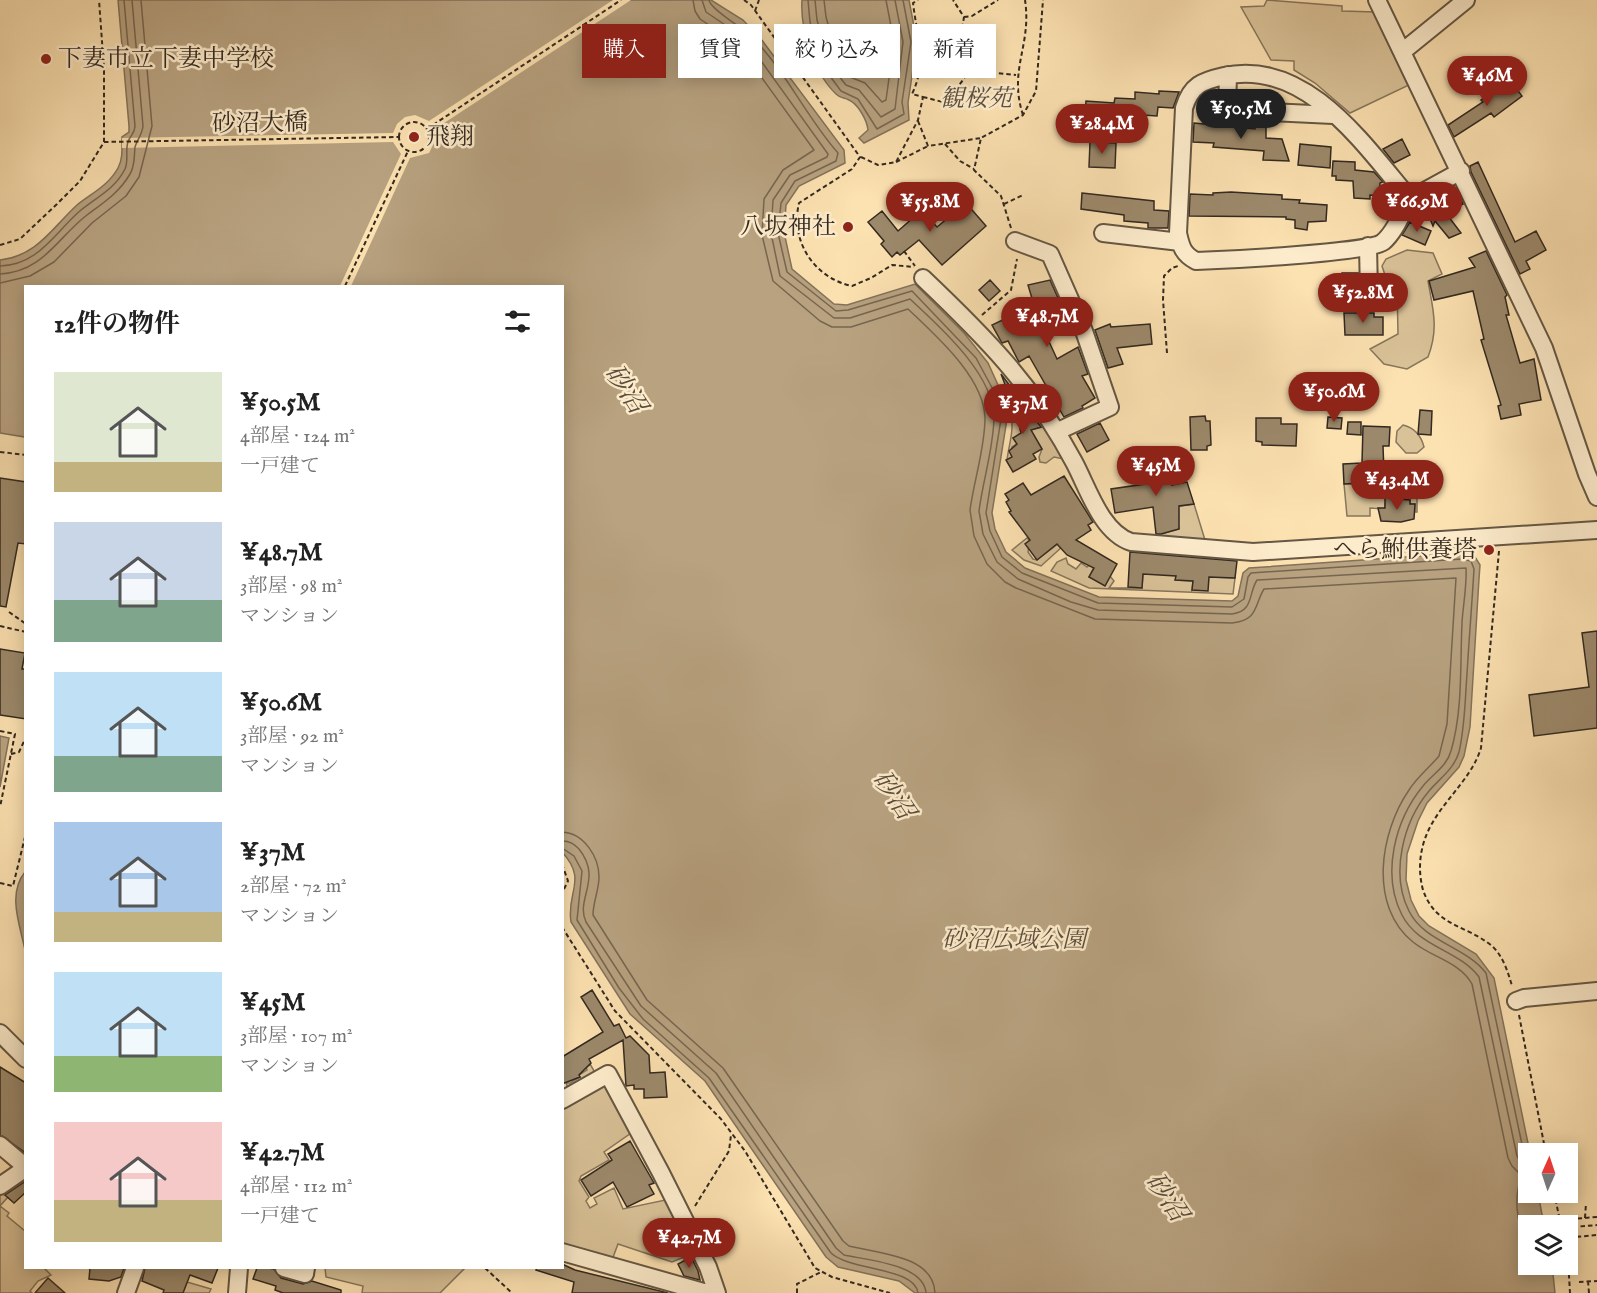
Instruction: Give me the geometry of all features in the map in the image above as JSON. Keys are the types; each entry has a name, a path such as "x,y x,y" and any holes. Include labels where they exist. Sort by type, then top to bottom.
{"street":[{"path":"1377,0 1544,348 1597,497"},
{"path":"1402,52 1457,3"},
{"path":"1410,200 1360,140 1318,99 1286,81 1264,75 1228,75 1201,81 1191,90 1184,108 1180,242 1186,256 1196,261 1381,244 1391,234 1410,200 1461,171"},
{"path":"1228,75 1227,110 1333,115"},
{"path":"1103,232 1180,242"},
{"path":"1015,241 1050,254 1084,331 1110,407 1058,431"},
{"path":"1368,246 1368,293"},
{"path":"920,273 971,323 1023,380 1058,431 1109,526 1119,538 1131,542 1253,552 1597,530"},
{"path":"1516,1001 1524,998 1597,991"},
{"path":"0,1033 24,1057"},
{"path":"564,1100 608,1074 708,1267 717,1293"},
{"path":"0,1146 24,1165"},
{"path":"0,1186 24,1168"},
{"path":"564,1253 707,1293"},
{"path":"126,1293 135,1269"},
{"path":"237,1293 239,1269"},
{"path":"288,1269 305,1274 306,1269"}],"path":[{"path":"0,245 20,239 57,204 80,181 104,142 104,69 99,0"},
{"path":"428,129 621,0"},
{"path":"744,0 755,11 860,157 878,165 896,162 928,146 981,138 1023,115 1036,91 1042,0"},
{"path":"755,11 759,0"},
{"path":"918,0 914,3 922,44 920,74 912,94 943,102 962,78"},
{"path":"953,0 964,17 963,24"},
{"path":"964,17 972,16 998,0"},
{"path":"1023,115 1016,95 1016,75 1026,38 1025,0"},
{"path":"996,73 1016,75"},
{"path":"896,162 918,120 923,97"},
{"path":"918,120 928,146"},
{"path":"409,123 419,123 428,129 430,138 426,147 417,152 408,151 400,143 399,137 401,129 409,123"},
{"name":"砂沼大橋","path":"104,142 399,137"},
{"path":"974,170 981,138"},
{"path":"945,144 960,161 974,170 1001,196 1018,250 1011,290 971,323"},
{"path":"345,285 408,151"},
{"path":"860,157 852,169 799,203 796,223 799,243 809,257 842,284 852,286 892,265 920,273"},
{"path":"1004,204 1023,195"},
{"path":"1167,354 1163,300 1164,276 1172,267 1186,267"},
{"path":"0,452 24,455"},
{"path":"1500,536 1481,748 1476,764 1430,824 1420,864 1420,881 1430,907 1443,918 1492,946 1504,962 1516,1001 1544,1143"},
{"path":"9,612 24,623"},
{"path":"0,627 24,632"},
{"path":"0,731 15,734 0,807"},
{"path":"11,753 19,752 24,741"},
{"path":"0,883 13,886 24,841"},
{"path":"564,868 567,873 564,885"},
{"path":"564,930 615,1011 699,1095 730,1132 811,1263 821,1272 890,1293"},
{"path":"685,1221 729,1151 730,1132"},
{"path":"1585,1218 1586,1203"},
{"path":"1578,1219 1597,1217"},
{"path":"1578,1227 1597,1225"},
{"path":"1578,1237 1597,1234"},
{"path":"486,1269 512,1293"},
{"path":"797,1293 797,1284 821,1272"},
{"path":"1569,1275 1570,1293"},
{"path":"1588,1281 1589,1293"},
{"path":"1579,1282 1597,1281"}],"shaded area":[{"path":"1267,0 1342,6 1342,11 1376,12 1409,85 1350,113 1315,83 1294,70 1294,61 1271,60 1241,7 1264,6"},
{"path":"1407,250 1433,253 1442,274 1428,281 1434,328 1428,357 1407,369 1384,364 1370,349 1398,334 1397,286 1386,278 1382,266 1386,259"},
{"path":"1015,404 1021,414 1017,415 1021,432 1047,426 1064,459 1054,457 1046,463 1040,462 1042,449 1031,431 1013,438 1017,444 1012,447 1012,457 1007,460 1012,428 1009,410"},
{"path":"1403,425 1414,430 1421,439 1424,447 1417,453 1406,453 1396,442 1397,431"},
{"path":"1409,482 1417,491 1417,512 1415,512 1415,504 1410,504 1410,500 1400,499 1385,504 1385,509 1370,508 1370,516 1347,516 1344,484"},
{"path":"1194,504 1205,540 1161,538 1157,535 1179,529 1174,507"},
{"path":"1027,538 1030,541 1028,552 1033,559 1037,560 1059,543 1062,547 1041,566 1024,560 1012,550"},
{"path":"1099,557 1089,577 1105,585 1110,576 1114,581 1109,588 1142,588 1143,574 1176,574 1176,580 1193,581 1192,590 1209,577 1235,578 1233,594 1089,588 1051,571 1057,562 1066,558 1068,564 1076,569 1081,563 1087,567"},
{"path":"590,1064 597,1076 570,1092 566,1083 580,1077 579,1075 587,1070 586,1067"},
{"path":"605,1082 634,1131 604,1152 609,1160 581,1176 579,1181 589,1197 586,1201 590,1208 597,1204 594,1198 614,1188 623,1209 670,1199 694,1253 672,1262 618,1244 612,1260 564,1247 564,1104"},
{"path":"0,1191 8,1197 0,1206"},
{"path":"0,1206 9,1213 7,1216 24,1230 24,1269 45,1269 51,1275 38,1281 30,1291 32,1293 0,1293"},
{"path":"325,1269 464,1269 440,1293 362,1293 363,1286 326,1277"},
{"path":"187,1282 211,1289 209,1293 178,1293"}],"water":[{"name":"砂沼","path":"118,0 711,0 747,24 678,24 678,78 762,78 762,40 774,56 774,78 790,78 844,150 845,163 799,186 786,205 784,232 792,269 834,304 847,305 915,284 964,333 988,363 1003,396 1007,419 992,513 995,529 1006,552 1025,568 1099,597 1232,601 1238,596 1243,573 1249,568 1462,553 1475,557 1480,565 1470,727 1464,756 1459,767 1427,803 1418,821 1407,854 1406,880 1411,900 1419,916 1429,926 1476,954 1494,978 1528,1143 1518,1143 1518,1203 1540,1203 1542,1215 1518,1215 1518,1275 1553,1275 1555,1293 915,1293 899,1281 838,1267 826,1257 705,1081 630,1014 571,922 570,912 575,879 570,862 564,854 564,285 24,285 24,437 0,433 0,260 24,253 34,247 77,205 105,184 120,165 122,137 129,132"},
{"path":"802,0 909,0 914,24 912,76 908,103 909,120 864,143 859,138 868,130 856,105 839,97 823,78 900,78 900,24 803,24"},
{"path":"0,736 9,738 0,787"},
{"path":"24,874 24,946 16,910 20,881"}],"pier":[{"path":"613,0 631,0 595,24 582,24 582,32 435,129 435,141 429,153 410,158 351,285 340,285 401,154 393,142 122,148 122,138 393,133 397,124 405,117 415,115 429,121"}],"building":[{"path":"1509,79 1522,96 1494,117 1491,113 1454,137 1448,125 1483,102 1481,100"},
{"path":"1159,91 1179,92 1173,108 1158,107 1157,116 1127,114 1126,119 1085,117 1086,101 1114,103 1115,98 1135,99 1135,92 1159,94"},
{"path":"1194,123 1255,129 1255,125 1266,126 1266,138 1282,139 1289,161 1263,160 1264,151 1213,147 1214,143 1193,142"},
{"path":"1402,139 1410,155 1394,163 1383,149"},
{"path":"1090,142 1116,143 1115,168 1089,167"},
{"path":"1300,144 1331,147 1330,168 1298,165"},
{"path":"1333,161 1355,162 1355,170 1374,172 1383,182 1380,183 1379,196 1370,195 1370,199 1354,198 1353,181 1336,180 1336,176 1332,176"},
{"path":"1478,162 1515,242 1536,231 1546,250 1526,261 1530,269 1520,274 1471,172 1470,166"},
{"path":"1456,189 1463,204 1445,212 1461,233 1449,238 1435,221 1433,226 1424,204"},
{"path":"1082,193 1154,201 1154,210 1169,211 1168,228 1148,228 1148,223 1124,221 1124,215 1081,209"},
{"path":"1213,193 1282,195 1282,199 1300,200 1299,203 1327,205 1326,221 1308,222 1307,230 1295,228 1295,220 1286,219 1286,217 1189,216 1190,194 1213,195"},
{"path":"966,203 986,226 942,265 919,240 900,255 897,252 892,257 881,244 884,241 868,222 882,211 898,231 922,210 937,227"},
{"path":"1410,222 1431,231 1425,245 1402,235"},
{"path":"1486,251 1507,295 1505,297 1509,315 1506,315 1520,363 1534,359 1541,400 1519,404 1521,415 1501,419 1498,406 1501,405 1481,340 1484,339 1473,291 1434,300 1429,281 1475,267 1469,258"},
{"path":"1342,273 1358,273 1358,290 1342,290"},
{"path":"990,280 1000,291 989,301 979,290"},
{"path":"1050,280 1070,325 1046,335 1057,359 1078,347 1088,374 1082,376 1095,398 1082,406 1083,408 1064,417 1029,356 1019,362 1008,341 1002,343 992,325 1034,305 1028,285"},
{"path":"1344,313 1374,313 1374,317 1383,317 1383,335 1345,335"},
{"path":"1110,324 1111,327 1150,324 1152,344 1117,348 1123,364 1108,368 1095,330"},
{"path":"1001,374 1041,427 1031,430 1042,449 1033,454 1036,459 1013,472 1006,460 1012,457 1009,451 1017,444 1013,438 1021,433 1016,411 1018,410"},
{"path":"1420,410 1432,411 1431,435 1418,434"},
{"path":"1205,416 1206,421 1210,421 1211,445 1207,446 1207,450 1191,450 1190,417"},
{"path":"1328,417 1342,418 1341,429 1327,428"},
{"path":"1256,418 1281,418 1281,424 1297,424 1296,446 1262,445 1262,442 1256,441"},
{"path":"1348,422 1361,422 1361,435 1347,434"},
{"path":"1100,423 1109,440 1087,452 1077,434"},
{"path":"1363,426 1390,427 1389,446 1383,446 1384,473 1379,473 1380,482 1344,484 1343,464 1362,463"},
{"path":"1155,462 1172,462 1172,485 1187,482 1194,504 1179,506 1179,529 1161,534 1156,534 1153,507 1115,513 1111,489 1145,484 1145,465 1155,465"},
{"path":"1064,476 1093,522 1088,525 1091,530 1076,540 1117,564 1105,586 1089,577 1094,568 1067,555 1057,544 1037,560 1025,544 1030,540 1009,512 1011,511 1006,502 1009,500 1005,494 1023,483 1031,495"},
{"path":"0,478 24,482 24,544 18,543 6,607 0,606"},
{"path":"1385,498 1410,500 1410,504 1415,504 1414,519 1401,522 1381,521 1378,508 1385,508"},
{"path":"1130,552 1237,561 1235,578 1209,577 1208,591 1192,590 1193,581 1175,580 1176,576 1143,574 1142,588 1128,587"},
{"path":"1597,631 1597,728 1534,736 1529,695 1589,687 1582,633"},
{"path":"0,649 24,653 22,669 24,669 24,719 0,715"},
{"path":"592,990 614,1026 619,1024 626,1038 630,1036 649,1055 650,1073 665,1072 667,1097 644,1098 644,1089 634,1089 634,1085 626,1086 623,1040 589,1059 591,1063 579,1075 580,1077 564,1083 564,1056 603,1032 581,997"},
{"path":"0,1067 24,1082 24,1152 0,1135"},
{"path":"630,1141 654,1183 649,1185 654,1194 627,1207 613,1182 591,1196 581,1180 612,1160 608,1154"},
{"path":"24,1182 24,1194 14,1203 5,1195"},
{"path":"691,1257 700,1280 684,1276 678,1264"},
{"path":"564,1265 575,1270 668,1293 572,1293 574,1282 536,1270 564,1269"},
{"path":"90,1269 124,1269 121,1277 109,1281 89,1279"},
{"path":"145,1269 218,1269 212,1283 190,1275 183,1293 163,1293 164,1290 142,1281"},
{"path":"257,1269 274,1269 281,1278 303,1284 312,1281 341,1290 341,1293 283,1293 275,1290 276,1286 253,1279"},
{"path":"48,1278 65,1293 35,1293"}],"place":[{"name":"下妻市立下妻中学校","path":"46,59"},
{"name":"飛翔","path":"414,137"},
{"name":"八坂神社","path":"848,227"},
{"name":"へら鮒供養塔","path":"1489,550"}],"park label":[{"name":"観桜苑","path":"976,99"},
{"name":"砂沼広域公園","path":"1014,940"}]}
